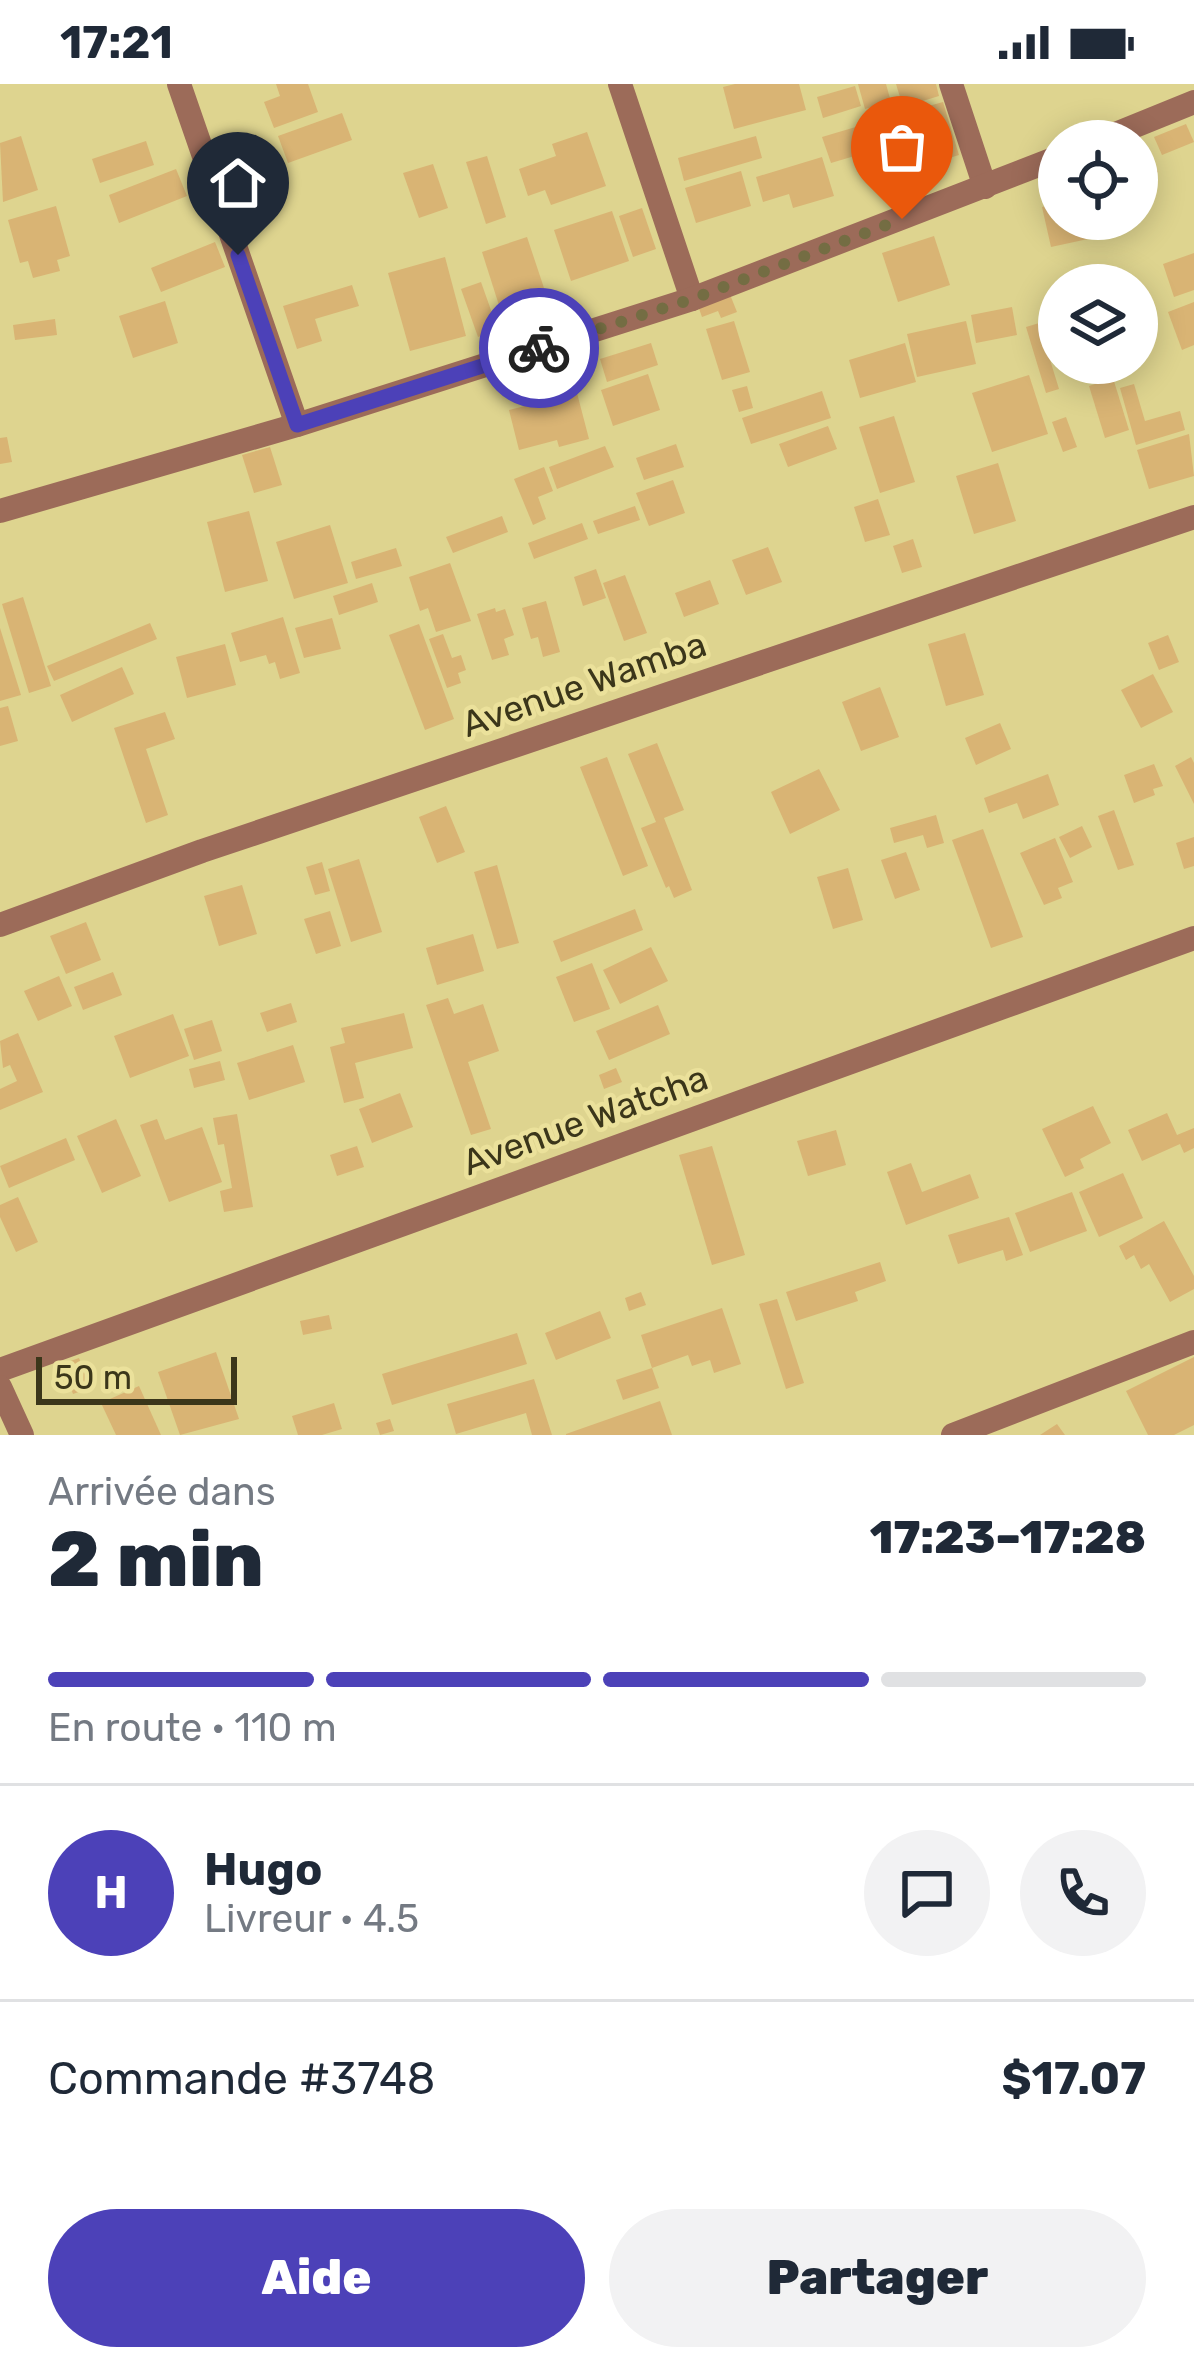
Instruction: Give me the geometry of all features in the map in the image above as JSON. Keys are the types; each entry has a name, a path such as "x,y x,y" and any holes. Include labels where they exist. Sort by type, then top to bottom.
{"street":[{"path":"178,84 297,425"},
{"path":"620,84 692,299"},
{"path":"951,84 985,187"},
{"path":"1150,120 1194,102"},
{"path":"0,511 297,425 692,299 1038,166"},
{"name":"Avenue Wamba","path":"0,926 202,851 1194,518"},
{"name":"Avenue Watcha","path":"0,1370 1194,938"},
{"path":"953,1435 1194,1342"},
{"path":"0,1387 22,1435"}],"building":[{"path":"276,84 308,84 318,112 274,128 264,102 280,96"},
{"path":"799,84 806,110 734,129 723,87"},
{"path":"858,84 886,84 891,102 865,109"},
{"path":"896,84 936,84 939,96 903,107"},
{"path":"855,86 861,106 823,118 817,97"},
{"path":"943,102 959,155 917,168 900,114"},
{"path":"342,113 352,140 288,163 278,136"},
{"path":"1186,124 1194,142 1162,155 1158,135"},
{"path":"859,126 868,152 831,163 822,137"},
{"path":"587,132 606,186 551,205 545,190 528,196 519,169 556,156 552,144"},
{"path":"21,136 38,190 3,202 0,143"},
{"path":"756,136 762,158 684,181 678,158"},
{"path":"146,141 154,165 100,183 92,159"},
{"path":"487,156 506,217 486,224 466,162"},
{"path":"822,157 834,196 793,208 789,194 763,202 756,177"},
{"path":"433,164 448,208 419,218 403,173"},
{"path":"176,169 187,196 119,223 109,195"},
{"path":"741,171 751,206 696,223 685,188"},
{"path":"56,206 70,256 57,260 60,271 33,278 28,261 20,263 8,220"},
{"path":"642,208 656,249 633,257 619,216"},
{"path":"612,211 629,261 571,281 554,230"},
{"path":"934,236 950,285 898,302 882,253"},
{"path":"527,237 550,306 504,321 482,252"},
{"path":"1049,240 1083,240 1051,247"},
{"path":"215,242 225,267 161,292 151,268"},
{"path":"1194,253 1194,290 1174,297 1163,264"},
{"path":"445,257 466,336 410,351 388,273"},
{"path":"481,282 498,330 478,337 461,289"},
{"path":"352,285 359,306 315,319 322,341 297,349 283,306"},
{"path":"729,292 737,312 721,318 718,311 702,317 697,303"},
{"path":"165,301 178,343 133,358 119,316"},
{"path":"1194,302 1194,345 1182,350 1168,312"},
{"path":"1012,307 1017,335 976,343 971,315"},
{"path":"55,319 57,335 15,340 13,325"},
{"path":"734,321 750,372 722,380 706,329"},
{"path":"966,321 976,364 917,377 907,334"},
{"path":"1038,323 1038,367 1026,327"},
{"path":"651,343 658,365 607,382 600,359"},
{"path":"905,343 916,382 860,398 849,360"},
{"path":"648,374 660,410 613,426 601,390"},
{"path":"1029,375 1048,434 992,452 972,393"},
{"path":"1043,384 1057,384 1059,389 1046,393"},
{"path":"1115,384 1129,430 1105,438 1089,386"},
{"path":"1134,384 1145,421 1180,411 1185,430 1136,445 1120,388"},
{"path":"747,386 753,408 739,412 732,390"},
{"path":"822,391 831,418 751,444 742,418"},
{"path":"577,393 589,439 559,447 557,440 519,450 509,410"},
{"path":"894,416 915,482 880,493 859,427"},
{"path":"1066,417 1077,447 1063,452 1052,422"},
{"path":"828,426 837,449 788,467 779,444"},
{"path":"1189,434 1194,476 1149,489 1137,450"},
{"path":"7,437 12,462 0,464 0,438"},
{"path":"676,444 684,467 644,480 636,458"},
{"path":"605,446 614,467 557,489 549,467"},
{"path":"270,447 282,485 254,493 242,455"},
{"path":"998,463 1016,521 974,534 956,476"},
{"path":"544,467 553,491 538,497 546,519 533,525 514,479"},
{"path":"673,480 685,513 649,526 636,493"},
{"path":"878,499 890,535 865,542 854,507"},
{"path":"635,506 640,520 598,534 593,521"},
{"path":"249,511 268,581 225,592 207,522"},
{"path":"502,516 508,532 453,553 446,537"},
{"path":"582,523 588,539 534,559 528,543"},
{"path":"330,525 348,583 294,599 276,542"},
{"path":"913,539 922,567 902,573 893,546"},
{"path":"768,547 782,582 746,595 732,560"},
{"path":"396,548 402,566 356,579 351,562"},
{"path":"450,563 471,621 436,632 428,608 420,611 409,577"},
{"path":"596,569 606,598 583,606 574,577"},
{"path":"625,575 647,633 624,641 603,583"},
{"path":"710,580 719,604 684,617 675,593"},
{"path":"372,583 378,602 339,615 333,596"},
{"path":"23,597 51,686 29,693 2,604"},
{"path":"546,601 560,652 543,657 538,637 531,639 522,608"},
{"path":"495,608 496,612 505,609 514,635 504,639 509,655 492,660 477,614"},
{"path":"283,617 300,673 280,679 275,662 269,664 266,655 240,662 231,633"},
{"path":"332,618 341,649 304,658 295,628"},
{"path":"150,623 157,639 54,681 47,666"},
{"path":"419,624 454,719 425,730 389,635"},
{"path":"0,628 21,695 0,701"},
{"path":"965,633 984,695 946,706 928,644"},
{"path":"443,634 452,658 461,655 466,670 458,673 461,683 447,688 429,639"},
{"path":"1168,635 1179,662 1159,670 1148,643"},
{"path":"225,644 236,685 187,698 176,657"},
{"path":"122,667 134,694 72,722 60,695"},
{"path":"1153,674 1173,712 1141,728 1121,690"},
{"path":"880,687 899,737 861,751 842,702"},
{"path":"8,706 18,741 0,746 0,708"},
{"path":"165,712 175,739 146,749 168,815 146,823 114,728"},
{"path":"1000,723 1011,749 976,765 965,738"},
{"path":"657,743 684,810 664,818 692,890 674,898 641,828 656,822 628,754"},
{"path":"607,757 648,866 623,876 580,767"},
{"path":"1191,757 1194,763 1194,804 1175,766"},
{"path":"1154,764 1163,786 1153,789 1155,795 1134,803 1124,775"},
{"path":"819,769 840,810 790,834 771,792"},
{"path":"1048,774 1059,805 1023,819 1017,803 989,813 984,798"},
{"path":"446,806 465,852 437,863 419,817"},
{"path":"1114,810 1134,865 1118,870 1098,816"},
{"path":"936,815 944,843 927,848 923,835 894,843 890,828"},
{"path":"1082,826 1092,847 1070,858 1059,837"},
{"path":"983,829 1023,937 991,948 952,840"},
{"path":"1194,837 1194,866 1184,869 1176,843"},
{"path":"1055,838 1073,882 1058,888 1062,898 1044,905 1020,853"},
{"path":"906,852 920,890 895,899 881,860"},
{"path":"359,859 382,932 351,942 328,869"},
{"path":"322,862 330,891 315,895 306,867"},
{"path":"497,865 519,943 497,949 474,872"},
{"path":"848,868 863,920 833,929 817,877"},
{"path":"242,885 257,934 219,946 204,896"},
{"path":"635,909 643,930 561,962 553,941"},
{"path":"330,911 341,946 316,954 304,919"},
{"path":"86,922 101,960 66,974 50,936"},
{"path":"473,934 484,971 437,985 426,948"},
{"path":"651,947 668,981 620,1004 603,970"},
{"path":"592,963 610,1009 574,1022 556,977"},
{"path":"113,972 122,995 83,1010 74,987"},
{"path":"59,976 72,1006 38,1021 24,991"},
{"path":"448,998 454,1014 483,1004 499,1051 468,1062 491,1129 471,1135 426,1005"},
{"path":"291,1003 297,1022 267,1032 260,1013"},
{"path":"658,1005 670,1034 609,1060 596,1031"},
{"path":"404,1013 413,1048 355,1063 364,1098 344,1103 330,1047 345,1043 341,1028"},
{"path":"173,1014 189,1056 130,1078 114,1036"},
{"path":"212,1020 222,1051 194,1060 184,1029"},
{"path":"18,1033 43,1092 0,1110 0,1089 17,1081 10,1065 3,1068 0,1041"},
{"path":"293,1045 305,1082 249,1100 237,1063"},
{"path":"220,1061 225,1080 194,1088 189,1069"},
{"path":"616,1068 622,1082 604,1089 599,1075"},
{"path":"400,1093 413,1127 372,1143 359,1109"},
{"path":"1093,1106 1111,1143 1080,1159 1084,1168 1065,1177 1042,1129"},
{"path":"1167,1113 1177,1135 1194,1128 1194,1148 1184,1153 1180,1144 1142,1161 1128,1130"},
{"path":"237,1114 253,1207 224,1212 220,1191 232,1188 224,1144 218,1145 213,1118"},
{"path":"116,1119 141,1176 102,1193 77,1136"},
{"path":"157,1119 165,1140 202,1127 222,1182 169,1202 140,1125"},
{"path":"836,1130 846,1165 808,1176 797,1141"},
{"path":"66,1138 75,1160 9,1188 0,1166"},
{"path":"357,1146 364,1167 337,1176 330,1155"},
{"path":"712,1146 745,1255 712,1265 679,1155"},
{"path":"911,1163 922,1192 970,1174 979,1198 906,1225 887,1172"},
{"path":"1123,1173 1143,1218 1099,1237 1079,1192"},
{"path":"1072,1192 1087,1231 1030,1252 1015,1213"},
{"path":"18,1197 38,1242 16,1252 0,1217 0,1205"},
{"path":"1009,1217 1023,1255 1006,1261 1003,1250 958,1264 948,1235"},
{"path":"1164,1221 1194,1276 1194,1289 1170,1302 1149,1264 1141,1269 1134,1255 1126,1260 1119,1246"},
{"path":"880,1262 886,1281 855,1292 858,1301 796,1321 786,1292"},
{"path":"641,1292 646,1305 629,1311 625,1298"},
{"path":"777,1299 804,1383 786,1389 759,1304"},
{"path":"722,1308 741,1364 714,1373 710,1360 692,1366 688,1355 652,1368 641,1335"},
{"path":"600,1311 611,1338 556,1360 545,1333"},
{"path":"329,1315 332,1329 303,1335 300,1321"},
{"path":"517,1333 527,1364 392,1405 382,1374"},
{"path":"216,1352 239,1419 180,1435 158,1372"},
{"path":"1194,1357 1194,1425 1174,1435 1148,1435 1126,1391"},
{"path":"79,1358 90,1388 73,1394 62,1364"},
{"path":"652,1368 659,1388 623,1400 616,1380"},
{"path":"534,1379 552,1435 532,1435 526,1413 456,1434 447,1404"},
{"path":"139,1386 161,1435 116,1435 101,1403"},
{"path":"660,1401 672,1435 566,1435 566,1434"},
{"path":"334,1403 342,1429 298,1435 292,1416"},
{"path":"390,1419 394,1431 380,1435 376,1423"},
{"path":"1057,1424 1065,1435 1040,1435"}],"way so far":[{"path":"539,348 692,299 902,219"}],"route":[{"path":"238,255 297,425 539,348"}]}
